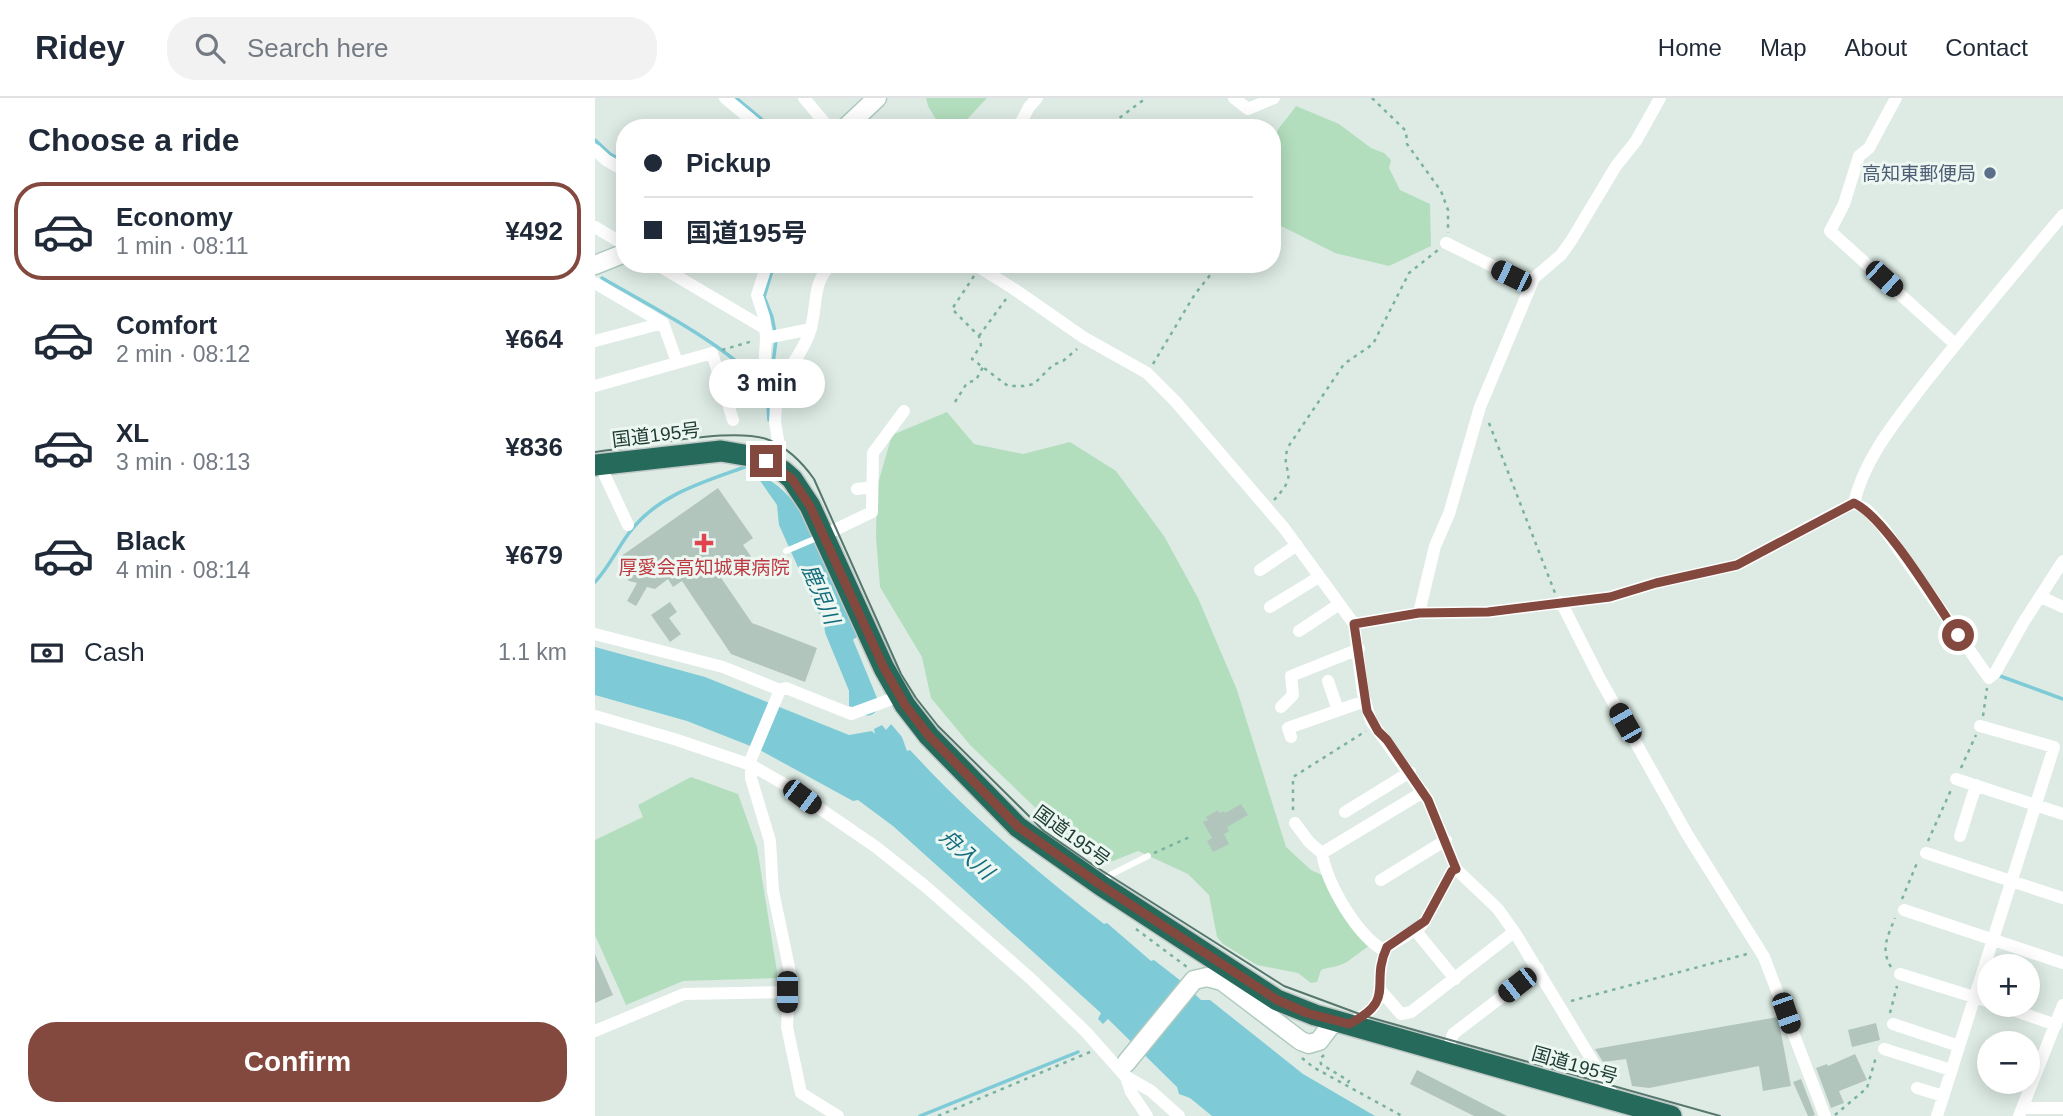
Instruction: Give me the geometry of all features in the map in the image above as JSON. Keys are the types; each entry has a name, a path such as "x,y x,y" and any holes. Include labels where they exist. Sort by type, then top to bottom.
{"highway":[{"name":"国道195号","path":"598,465 721,451 747,454 775,466 792,479 801,492 818,537 884,668 899,696 929,736 1018,827 1102,886 1277,1000 1307,1013 1671,1116"}],"street":[{"path":"725,98 750,119"},
{"path":"804,98 822,119"},
{"path":"855,119 877,98"},
{"path":"1023,119 1037,98"},
{"path":"1234,98 1248,109 1274,98"},
{"path":"1419,613 1435,546 1449,514 1479,409 1534,278 1561,255 1571,241 1616,166 1636,141 1660,98"},
{"path":"1896,98 1869,148 1859,156 1844,204 1830,231 1955,344"},
{"path":"595,150 616,165"},
{"path":"1354,624 1419,613 1488,612 1610,597 1656,583 1737,565 1854,503 1863,474 1887,433 1955,344 2063,215"},
{"path":"595,227 616,240"},
{"path":"1446,243 1531,285"},
{"path":"595,265 616,257"},
{"path":"670,273 766,334 811,329"},
{"path":"764,273 757,295 766,334 764,373 777,388"},
{"path":"775,466 779,446 775,422 777,388 811,329 818,282 823,273"},
{"path":"988,273 1088,340 1147,373 1176,402 1297,545 1354,624 1365,701 1375,726 1423,792 1456,869 1498,909 1514,932 1616,1100"},
{"path":"595,283 663,323 677,362"},
{"path":"595,341 631,326 663,323"},
{"path":"595,386 712,353 733,420"},
{"path":"818,537 872,512 873,453 904,411"},
{"path":"598,465 628,525"},
{"path":"857,489 872,490"},
{"path":"1854,503 1866,509 1882,526 1989,678 1995,673 2063,561"},
{"path":"1260,570 1297,545"},
{"path":"1270,607 1319,578"},
{"path":"2041,597 2063,607"},
{"path":"1561,602 1600,679 1687,834 1760,949 1825,1116"},
{"path":"1299,631 1338,605"},
{"path":"595,634 723,667 779,692"},
{"path":"1281,707 1293,695 1291,677 1359,649"},
{"path":"1328,681 1338,710"},
{"path":"838,1116 801,1093 787,1027 790,972 773,891 770,841 751,778 751,762 779,692 786,688 851,714 899,696"},
{"path":"1291,737 1289,728 1365,701"},
{"path":"595,716 751,762 784,784 925,886 1030,978 1099,1048 1179,1116"},
{"path":"1937,1116 2053,747 1980,726"},
{"path":"1345,812 1410,772"},
{"path":"1956,779 2063,814"},
{"path":"1960,836 1976,785"},
{"path":"1322,853 1423,792"},
{"path":"1296,823 1309,842 1322,853 1339,898 1361,930 1385,951"},
{"path":"1381,880 1446,841"},
{"path":"1926,853 2063,898"},
{"path":"1147,1116 1131,1092 1126,1070 1194,980 1207,977 1222,981 1301,1041 1309,1044 1319,1041 1342,1022 1365,1016 1373,1008 1381,991 1379,976 1385,951 1391,944 1415,930 1431,914 1452,871 1456,869"},
{"path":"1904,910 2063,963"},
{"path":"1415,930 1455,979"},
{"path":"1381,991 1401,1014 1411,1013 1514,932"},
{"path":"1447,1053 1453,1034 1538,969"},
{"path":"1900,974 1975,997"},
{"path":"595,1031 684,993 787,992"},
{"path":"2063,1005 2057,1033 2021,1112 2063,1108"},
{"path":"1400,1039 1405,1014"},
{"path":"2023,1017 2057,1033"},
{"path":"1893,1024 1959,1046"},
{"path":"1884,1049 1951,1070"},
{"path":"1917,1088 1943,1097"}],"lane":[{"path":"786,551 818,537"},
{"path":"1102,886 1110,875 1148,856"}],"path":[{"path":"1118,119 1146,98"},
{"path":"1266,507 1288,485 1288,447 1337,374 1351,357 1373,344 1409,274 1446,243 1448,209 1441,191 1407,144 1406,131 1372,98"},
{"path":"973,273 952,309 979,336 981,345 972,359 1007,386 1034,384 1053,365 1088,340"},
{"path":"1147,373 1195,294 1212,273"},
{"path":"979,336 1014,289"},
{"path":"730,347 766,334"},
{"path":"955,402 967,383 976,380 983,367"},
{"path":"1479,409 1484,412 1491,428 1561,602"},
{"path":"1296,823 1293,777 1375,726"},
{"path":"1148,856 1192,836"},
{"path":"1560,1004 1728,960 1760,949"},
{"path":"938,1116 1060,1067 1099,1048"},
{"path":"1330,1050 1320,1059 1321,1063 1349,1081 1346,1085"}],"green space":[{"path":"926,98 987,98 967,119 936,119"},
{"path":"1296,106 1339,124 1371,148 1384,153 1391,160 1389,168 1400,190 1430,204 1431,246 1389,266 1335,253 1281,226 1281,126"},
{"path":"947,412 974,444 1023,454 1070,442 1116,471 1164,536 1198,598 1237,690 1286,847 1311,870 1326,877 1369,946 1345,963 1321,970 1317,982 1311,983 1298,973 1257,965 1223,944 1217,937 1209,895 1188,874 1138,851 1103,865 1069,840 970,745 931,698 922,657 880,587 876,537 877,487 892,435"},
{"path":"691,777 738,794 757,847 778,978 683,981 626,1005 595,935 595,840 643,817 638,805"}],"water":[{"path":"754,472 786,494 808,524 857,637 843,646 861,690 872,686 873,702 859,709 849,706 849,687 843,667 779,525 777,505"},
{"name":"舟入川","path":"595,647 705,677 849,735 872,731 875,734 874,729 882,725 886,730 891,724 902,737 907,751 910,750 979,819 1053,883 1104,924 1107,923 1151,961 1154,960 1181,981 1201,1000 1210,1000 1303,1074 1375,1116 1212,1116 1190,1098 1179,1094 1177,1087 1108,1019 1103,1024 1098,1019 1101,1013 893,826 858,800 853,801 758,749 687,721 595,695"}],"building":[{"path":"718,488 753,538 743,545 752,558 741,565 735,556 715,569 752,623 817,648 805,682 731,654 682,581 673,587 668,579 655,589 647,587 636,606 627,601 637,583 629,581 619,568 625,565 620,557"},
{"path":"670,602 677,612 669,618 681,634 670,642 651,615"},
{"path":"1241,804 1248,815 1227,827 1229,831 1224,834 1229,844 1213,852 1207,841 1212,838 1203,822 1218,810 1219,813 1225,813"},
{"path":"595,954 613,995 595,1003"},
{"path":"1778,1017 1791,1086 1763,1091 1759,1066 1649,1088 1632,1086 1626,1059 1603,1062 1595,1049"},
{"path":"1876,1023 1880,1040 1852,1047 1848,1030"},
{"path":"1855,1054 1867,1080 1839,1091 1844,1103 1831,1108 1816,1068 1827,1064 1828,1066"},
{"path":"1417,1070 1507,1116 1474,1116 1410,1084"},
{"path":"1801,1079 1815,1115 1808,1116 1793,1082"}],"waterway":[{"path":"736,98 761,119"},
{"path":"595,140 616,157"},
{"path":"771,273 764,297 775,332"},
{"path":"602,278 666,314 737,362 765,393 769,420"},
{"path":"772,372 776,340"},
{"path":"595,582 629,533 653,509 682,491 745,467"},
{"name":"鹿児川","path":"836,629 867,704"},
{"path":"2000,676 2063,699"},
{"path":"920,1116 1078,1052"}],"tram line":[{"path":"595,452 733,435 769,440 788,451 814,479 901,674 938,726 1044,831 1284,986 1365,1016 1720,1116"}],"place":[{"name":"高知東郵便局","path":"1990,173"},
{"name":"厚愛会高知城東病院","path":"704,543"}],"route":[{"path":"766,461 792,479 810,506 884,668 905,705 929,736 1018,827 1102,886 1277,1000 1307,1013 1349,1024 1365,1016 1378,999 1381,991 1379,976 1387,947 1420,927 1431,914 1452,871 1456,869 1428,800 1378,731 1367,711 1354,624 1419,613 1488,612 1610,597 1656,583 1737,565 1854,503 1866,509 1882,526 1958,635"}]}
